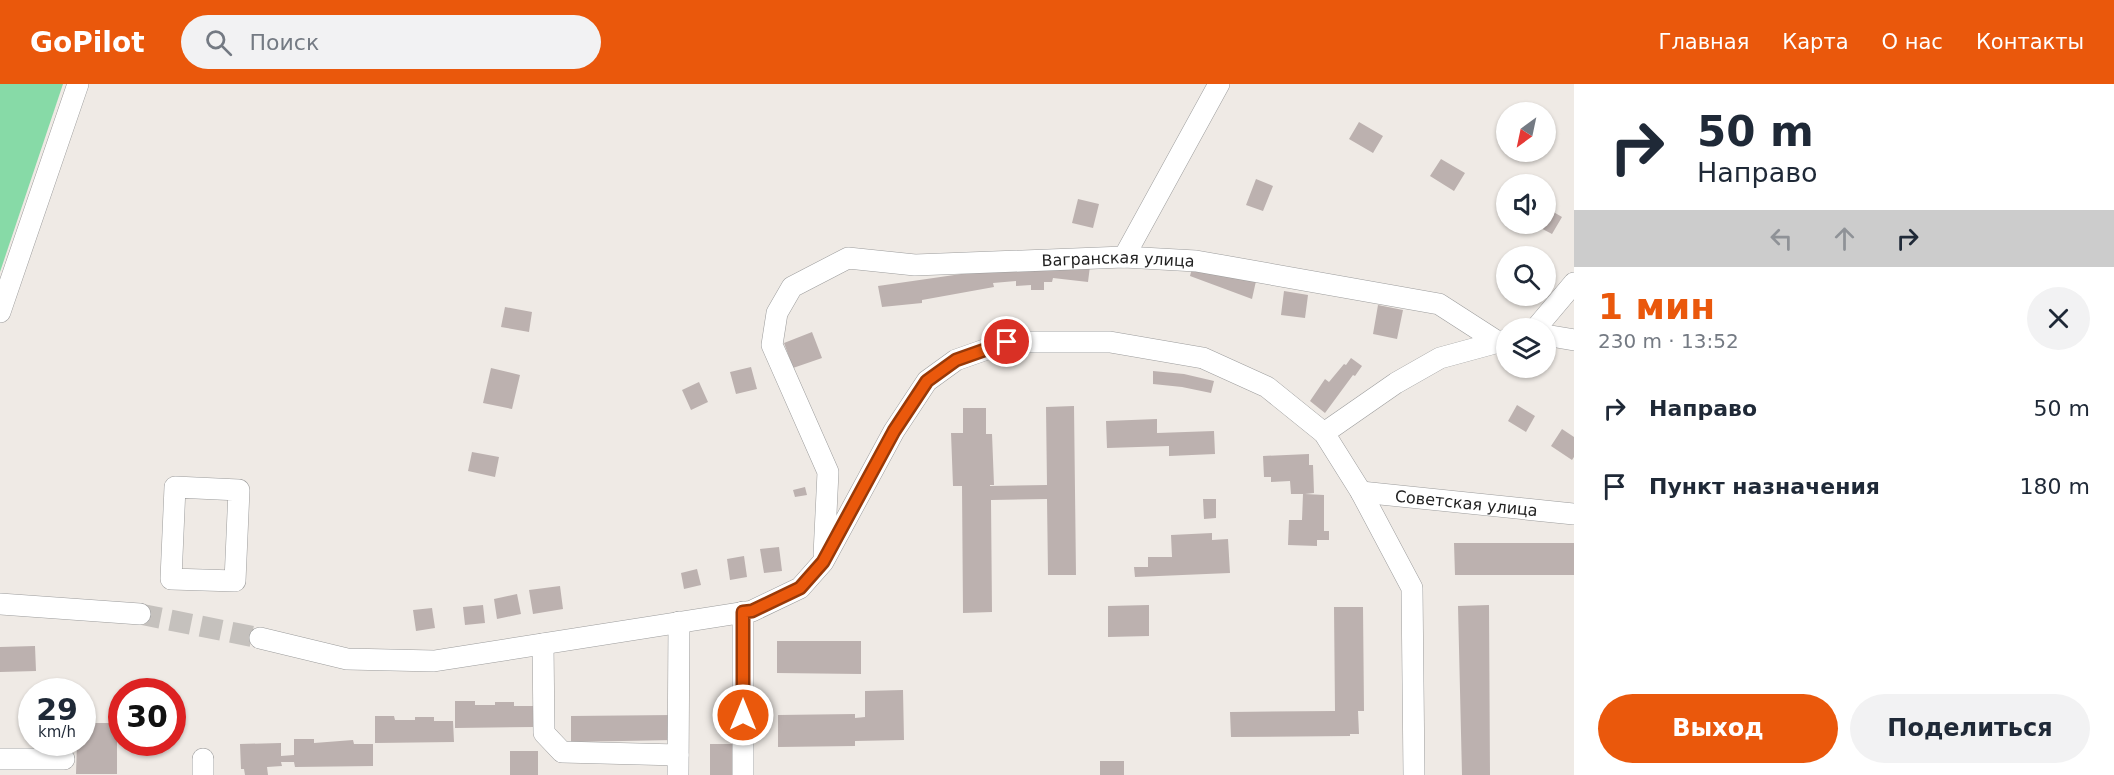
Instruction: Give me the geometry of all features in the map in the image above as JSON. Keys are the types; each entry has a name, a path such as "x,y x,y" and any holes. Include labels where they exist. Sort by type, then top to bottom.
{"street":[{"path":"0,312 78,84"},
{"path":"1124,257 1219,84"},
{"name":"Вагранская улица","path":"823,562 828,472 772,345 777,313 792,287 848,258 915,265 1124,257 1196,261 1439,303 1496,337"},
{"path":"1544,318 1574,283"},
{"path":"1556,337 1574,340"},
{"path":"260,638 347,659 434,661 752,611 800,588 823,562 894,431 927,381 956,360 1007,342 1110,342 1203,358 1268,387 1324,433 1361,492 1412,588 1414,775"},
{"path":"1324,433 1396,383 1440,358 1496,343"},
{"path":"175,487 239,490 235,581 171,579 175,487"},
{"name":"Советская улица","path":"1361,492 1574,514"},
{"path":"0,604 140,614"},
{"path":"743,612 743,775"},
{"path":"543,644 544,733 562,752 678,765 680,622"},
{"path":"0,759 64,759"}],"green space":[{"path":"0,84 63,84 0,272"}],"building":[{"path":"1359,122 1383,136 1373,153 1349,139"},
{"path":"1441,159 1465,173 1454,191 1430,176"},
{"path":"1256,179 1273,186 1263,211 1246,205"},
{"path":"1078,199 1099,204 1093,228 1072,223"},
{"path":"1556,213 1562,217 1556,227"},
{"path":"1193,264 1256,281 1252,299 1190,276"},
{"path":"1090,266 1088,282 1053,278 1052,282 1044,282 1044,290 1031,290 1031,285 1016,286 1016,281 993,283 994,287 922,300 922,303 882,307 878,286 982,271"},
{"path":"1284,291 1308,295 1305,318 1281,315"},
{"path":"1378,305 1403,310 1397,339 1373,334"},
{"path":"505,307 532,312 529,332 501,327"},
{"path":"812,332 822,358 793,368 784,343"},
{"path":"1351,358 1362,366 1325,413 1310,401 1325,379 1329,382"},
{"path":"751,367 757,389 736,394 730,372"},
{"path":"491,368 520,375 512,409 483,403"},
{"path":"1153,371 1184,374 1214,381 1211,393 1153,384"},
{"path":"699,382 708,402 691,410 682,390"},
{"path":"1517,405 1535,416 1526,432 1508,421"},
{"path":"1074,406 1076,575 1048,575 1047,499 991,500 992,612 963,613 962,486 953,486 951,433 963,433 963,408 986,408 986,434 992,434 994,485 990,486 1047,485 1046,407"},
{"path":"1157,419 1157,433 1214,431 1215,454 1169,456 1169,446 1107,448 1106,421"},
{"path":"1562,429 1574,437 1572,460 1551,446"},
{"path":"472,452 499,457 495,477 468,471"},
{"path":"1309,454 1309,465 1313,465 1314,493 1305,494 1324,495 1324,531 1329,531 1329,540 1317,540 1317,546 1288,545 1289,520 1302,520 1303,494 1291,494 1290,481 1271,482 1271,477 1264,477 1263,456"},
{"path":"805,487 807,495 795,497 793,490"},
{"path":"1203,499 1216,499 1216,518 1204,519"},
{"path":"1212,533 1212,540 1228,539 1230,573 1135,577 1134,567 1148,567 1148,557 1172,557 1171,535"},
{"path":"1454,543 1574,543 1574,575 1455,575"},
{"path":"779,547 782,571 764,573 760,549"},
{"path":"744,556 747,577 730,580 727,559"},
{"path":"697,569 701,585 684,589 681,573"},
{"path":"560,586 563,609 533,614 529,590"},
{"path":"517,594 521,614 497,619 494,599"},
{"path":"483,605 485,623 465,625 463,607"},
{"path":"1149,605 1149,636 1108,637 1108,606"},
{"path":"1489,605 1490,775 1462,775 1458,606"},
{"path":"1334,607 1363,607 1364,711 1358,711 1359,734 1231,737 1230,712 1335,711"},
{"path":"432,608 435,628 416,631 413,610"},
{"path":"777,641 861,641 861,674 777,673"},
{"path":"35,646 36,671 0,672 0,647"},
{"path":"903,690 904,740 855,741 855,746 778,747 778,715 855,714 855,718 865,717 865,691"},
{"path":"455,701 475,701 475,705 514,702 514,706 533,706 534,727 455,728"},
{"path":"673,715 674,740 571,742 571,716"},
{"path":"375,716 394,716 395,720 434,717 434,721 453,721 454,742 375,743"},
{"path":"96,723 108,723 108,756 117,756 117,774 76,774 77,756 96,756"},
{"path":"294,739 314,739 314,743 353,740 354,744 373,744 373,766 295,767 294,762 281,762 282,766 267,767 268,775 245,775 244,769 241,769 240,744 281,743 281,756 294,755"},
{"path":"710,744 738,744 738,775 710,775"},
{"path":"510,751 538,751 538,775 510,775"},
{"path":"1100,761 1124,761 1124,775 1100,775"}],"tunnel":[{"path":"140,614 260,638"}],"route":[{"path":"743,715 743,612 752,611 800,588 823,562 894,431 927,381 956,360 1007,342"}]}
